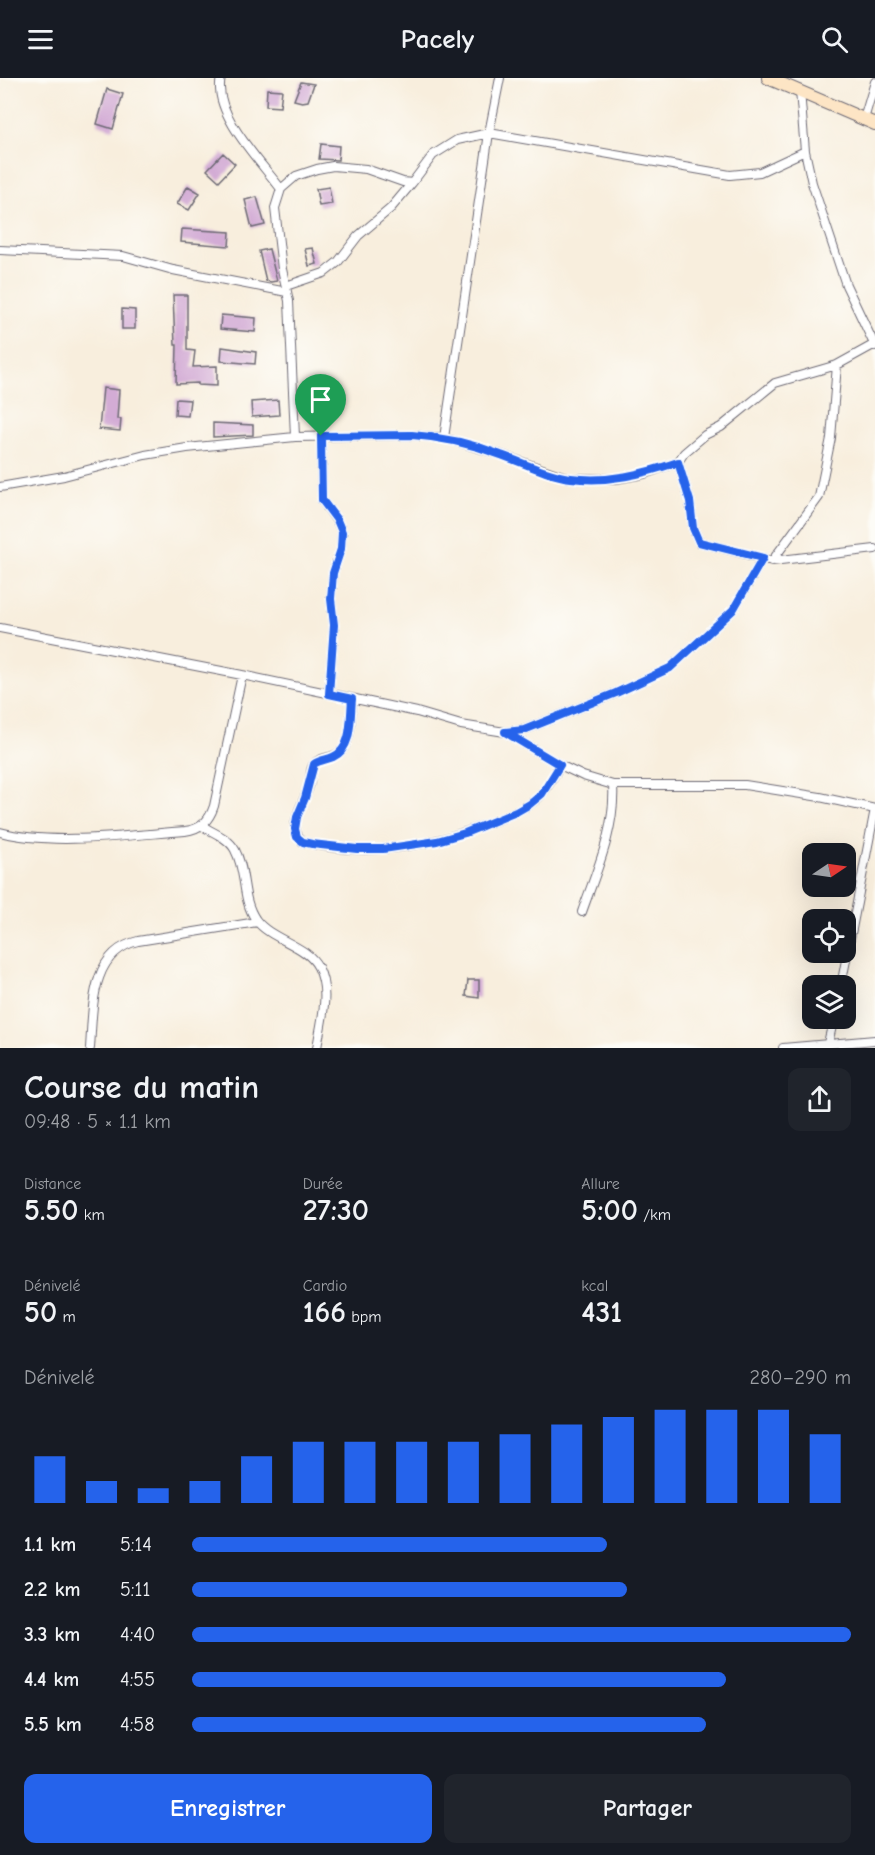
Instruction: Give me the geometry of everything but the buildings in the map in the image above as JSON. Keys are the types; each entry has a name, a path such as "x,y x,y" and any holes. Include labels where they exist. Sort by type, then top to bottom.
{"main road":[{"path":"768,78 870,122"}],"street":[{"path":"221,78 219,88 221,102 234,126 281,189"},
{"path":"444,438 489,133 500,78"},
{"path":"870,122 875,82"},
{"path":"0,487 64,476 145,455 187,448 321,436 412,435 444,438 569,478 616,479 644,474 678,462 684,453 705,435 721,427 775,383 837,365 874,345 846,285 812,183 805,151 800,91"},
{"path":"0,250 123,256 173,270 287,289 331,268 358,236 391,208 433,155 457,140 489,133 730,176 760,172 805,151"},
{"path":"296,437 287,289 282,269 275,208 281,189 296,177 333,166 366,169 412,183"},
{"path":"0,628 242,675 417,712 461,725 505,732 524,730 616,693 670,668 733,610 767,559 819,497 831,438 837,390 837,365"},
{"path":"321,436 322,500 337,520 342,532 331,599 334,625 329,694"},
{"path":"678,462 690,501 693,528 699,542 767,559 875,549"},
{"path":"0,831 25,836 72,838 185,831 202,826 211,816 214,806 242,675"},
{"path":"352,699 347,741 342,751 314,764 295,829 297,837 303,842 357,849 383,849 437,841 465,833 530,804 542,794 560,765"},
{"path":"505,732 560,765 583,776 613,785 745,785 820,797 875,809 843,975"},
{"path":"582,912 602,854 614,804 613,785"},
{"path":"202,826 228,841 235,849 249,908 257,922 269,932 306,953 318,965 326,991 317,1048"},
{"path":"90,1048 93,1005 100,972 118,949 127,943 257,922"},
{"path":"828,1046 832,1029"},
{"path":"783,1048 828,1046 875,1040"}],"route":[{"path":"412,435 444,438 569,478 592,480 644,474 678,462 690,501 693,528 699,542 763,558 733,610 670,668 616,693 524,730 505,732 560,765 542,794 530,804 465,833 437,841 383,849 357,849 303,842 297,837 295,829 314,764 342,751 347,741 352,699 329,694 334,625 331,599 333,573 341,549 342,532 337,520 322,500 321,436 412,435"}]}
